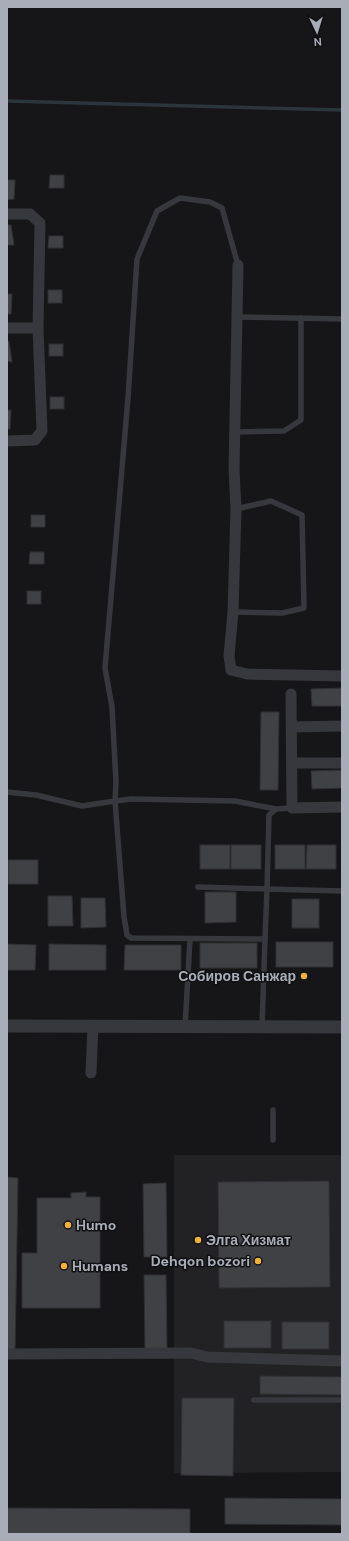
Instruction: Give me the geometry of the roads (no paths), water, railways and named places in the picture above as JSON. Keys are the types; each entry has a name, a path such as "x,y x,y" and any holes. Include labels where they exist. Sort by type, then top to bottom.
{"street":[{"path":"7,214 30,214 40,223 38,328 42,431 35,440 7,441"},
{"path":"238,265 234,469 236,509 233,612 229,656 231,670 247,674 342,676"},
{"path":"7,328 38,328"},
{"path":"291,694 292,808 342,807"},
{"path":"292,727 342,726"},
{"path":"292,763 342,763"},
{"path":"7,1026 342,1028"},
{"path":"91,1073 93,1026"},
{"path":"7,1354 191,1352 207,1357 342,1361"}],"lane":[{"path":"238,265 222,208 210,202 180,198 157,211 137,259 128,398 105,668 112,707 116,782 115,801 124,917 127,936 130,938 265,939"},
{"path":"237,317 342,319"},
{"path":"235,432 284,431 300,420 301,318"},
{"path":"233,612 282,613 304,608 302,515 271,501 236,509"},
{"path":"7,792 36,795 82,806 131,799 235,801 276,809 292,808"},
{"path":"262,1027 269,815 276,809"},
{"path":"198,887 342,891"},
{"path":"185,1028 190,939"},
{"path":"273,1110 273,1140"},
{"path":"254,1400 342,1400"}],"waterway":[{"path":"7,101 342,110"}],"place":[{"name":"Собиров Санжар","path":"304,976"},
{"name":"Humo","path":"68,1225"},
{"name":"Элга Хизмат","path":"198,1240"},
{"name":"Dehqon bozori","path":"258,1261"},
{"name":"Humans","path":"64,1266"}]}
